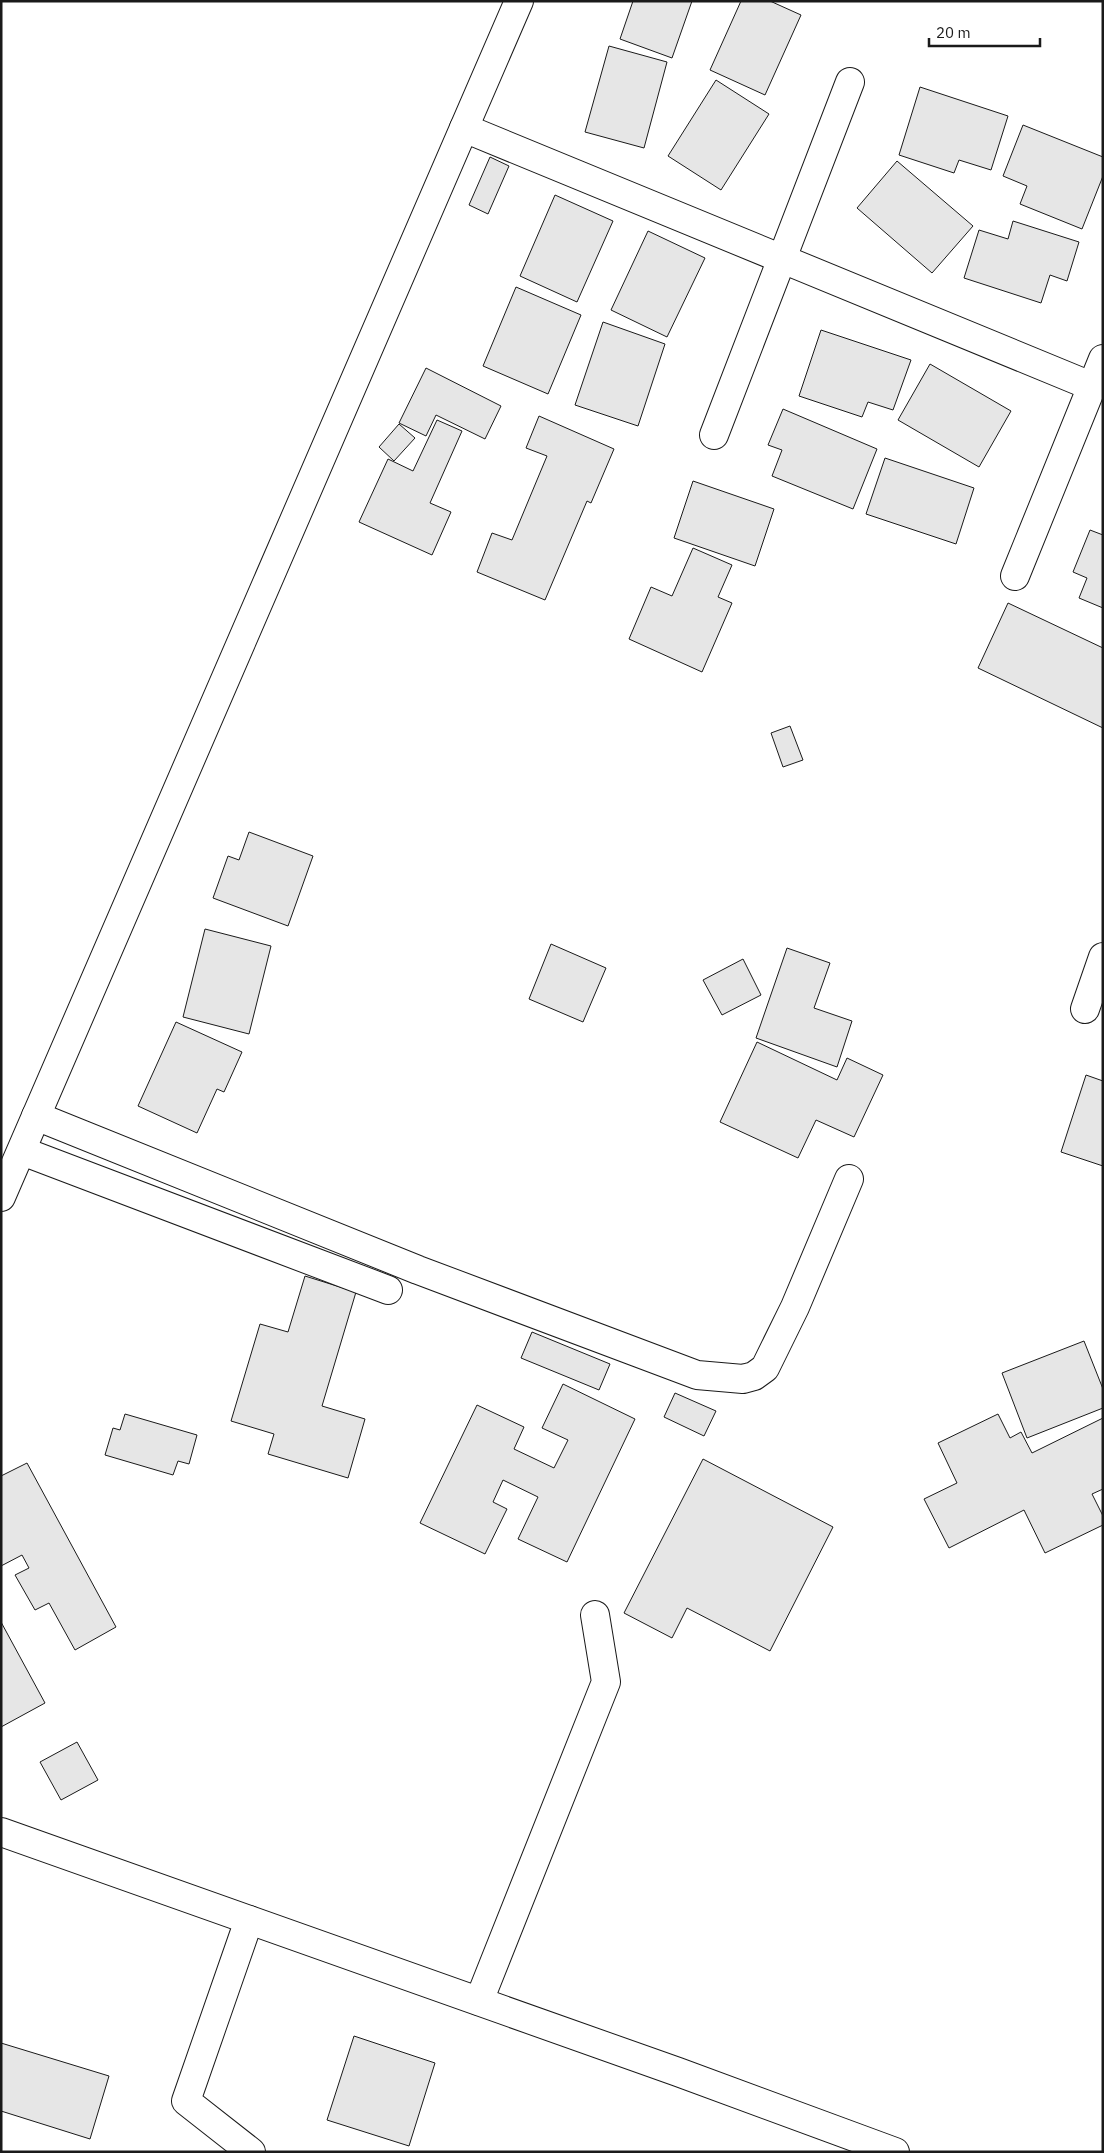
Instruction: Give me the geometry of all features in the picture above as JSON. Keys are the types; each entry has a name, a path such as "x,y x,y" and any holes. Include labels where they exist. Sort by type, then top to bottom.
{"street":[{"path":"1,1197 519,1"},
{"path":"714,435 850,82"},
{"path":"464,128 1091,386"},
{"path":"1015,576 1103,360"},
{"path":"1085,1008 1103,957"},
{"path":"36,1116 418,1270 697,1375 743,1379 754,1376 765,1368 795,1307 849,1179"},
{"path":"22,1150 388,1290"},
{"path":"479,2001 606,1682 595,1615"},
{"path":"1,1832 479,2001 895,2152"},
{"path":"249,1920 186,2100 252,2152"}],"building":[{"path":"633,1 692,1 672,58 620,39"},
{"path":"741,1 770,1 801,15 765,95 710,70"},
{"path":"609,46 667,62 644,148 585,132"},
{"path":"716,80 769,114 721,190 668,156"},
{"path":"920,87 1008,116 991,170 959,160 954,173 899,155"},
{"path":"1023,125 1103,157 1103,176 1082,229 1020,204 1027,186 1003,176"},
{"path":"490,157 509,166 488,214 469,205"},
{"path":"897,161 973,226 932,273 857,208"},
{"path":"555,195 613,221 577,302 520,276"},
{"path":"1013,221 1079,242 1067,281 1050,275 1041,303 964,278 979,230 1008,239"},
{"path":"648,231 705,258 667,337 611,310"},
{"path":"516,287 581,315 548,394 483,366"},
{"path":"603,322 665,344 638,426 575,405"},
{"path":"821,330 911,360 893,410 868,402 862,417 799,396"},
{"path":"930,364 1011,411 979,467 898,420"},
{"path":"426,368 501,406 485,439 436,415 426,436 399,423"},
{"path":"783,409 877,449 853,509 772,476 782,450 768,445"},
{"path":"539,416 614,449 591,503 587,501 545,600 477,572 492,533 512,540 547,456 526,448"},
{"path":"437,420 462,431 430,503 451,512 432,555 359,522 388,459 413,471"},
{"path":"399,424 415,438 394,461 379,447"},
{"path":"885,458 974,488 956,544 866,514"},
{"path":"693,481 774,509 755,566 674,538"},
{"path":"1090,530 1103,535 1103,608 1079,598 1087,578 1073,572"},
{"path":"693,548 732,565 718,597 732,603 702,672 629,639 651,587 672,596"},
{"path":"1008,603 1103,648 1103,728 978,668"},
{"path":"790,726 803,760 783,767 771,733"},
{"path":"249,832 313,856 288,926 213,898 228,856 239,860"},
{"path":"205,929 271,946 249,1034 183,1017"},
{"path":"551,944 606,968 583,1022 529,999"},
{"path":"787,948 830,963 814,1008 852,1021 837,1067 756,1038"},
{"path":"743,959 761,995 722,1015 703,980"},
{"path":"176,1022 242,1052 224,1092 217,1089 197,1133 138,1106"},
{"path":"757,1042 837,1080 847,1058 883,1075 854,1137 816,1120 798,1158 720,1122"},
{"path":"1086,1075 1103,1081 1103,1166 1061,1152"},
{"path":"305,1276 356,1292 322,1406 365,1419 348,1478 268,1454 274,1434 231,1421 260,1324 288,1332"},
{"path":"532,1332 610,1364 599,1390 521,1358"},
{"path":"1084,1341 1103,1389 1103,1408 1027,1438 1002,1373"},
{"path":"563,1384 635,1419 567,1562 518,1539 538,1497 503,1480 493,1502 507,1509 485,1554 420,1523 477,1405 524,1427 514,1449 554,1468 568,1440 542,1428"},
{"path":"675,1393 716,1411 704,1436 664,1417"},
{"path":"125,1414 197,1435 189,1464 178,1461 173,1475 105,1455 113,1428 120,1430"},
{"path":"998,1414 1010,1438 1021,1432 1032,1453 1103,1418 1103,1489 1092,1494 1103,1516 1103,1525 1045,1553 1024,1510 949,1548 924,1499 957,1483 938,1443"},
{"path":"703,1459 833,1527 770,1651 687,1608 672,1638 624,1613"},
{"path":"27,1463 116,1627 75,1650 49,1603 35,1610 15,1575 29,1568 22,1555 1,1566 1,1476"},
{"path":"1,1622 45,1703 1,1727"},
{"path":"77,1742 98,1780 61,1800 40,1762"},
{"path":"354,2036 435,2063 409,2146 327,2120"},
{"path":"1,2043 109,2076 90,2139 1,2111"}]}
